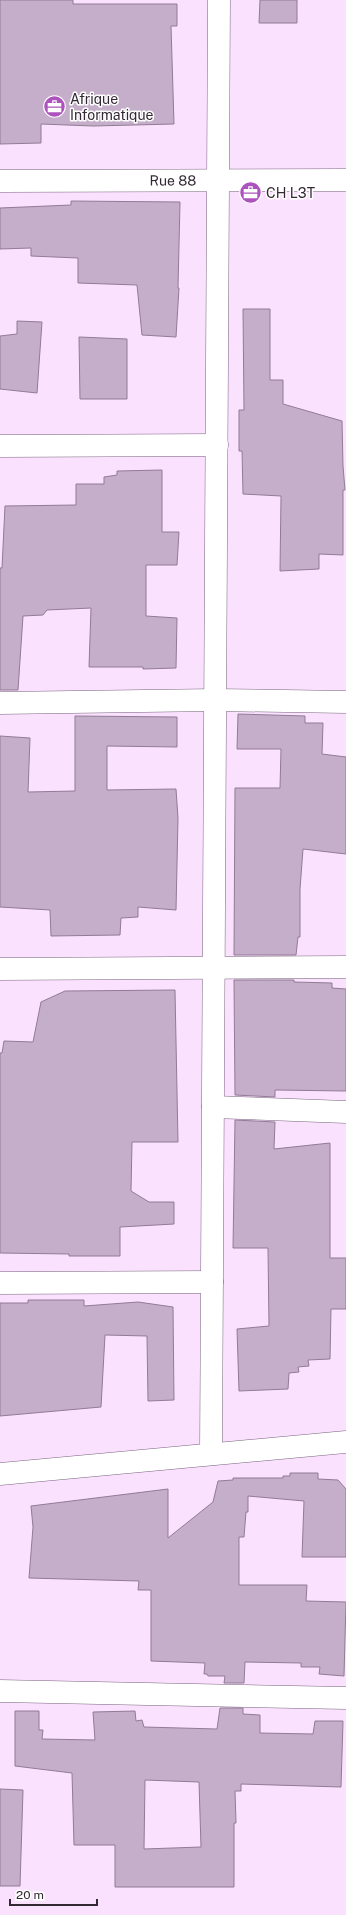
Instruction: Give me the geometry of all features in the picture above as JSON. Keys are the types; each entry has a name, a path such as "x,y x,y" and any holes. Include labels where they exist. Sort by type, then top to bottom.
{"street":[{"path":"211,1454 219,0"},
{"name":"Rue 88","path":"0,180 346,180"},
{"path":"0,446 217,445"},
{"path":"0,703 215,700 346,702"},
{"path":"0,969 346,967"},
{"path":"213,1107 346,1112"},
{"path":"0,1283 212,1282"},
{"path":"0,1474 346,1442"},
{"path":"0,1691 346,1698"}],"building":[{"path":"0,0 73,0 73,4 177,4 177,26 171,26 174,124 93,126 41,124 41,143 0,144"},
{"path":"260,0 297,0 297,23 259,23"},
{"path":"71,201 180,202 179,288 176,337 142,335 137,285 78,283 78,258 31,256 31,248 0,249 0,208 71,205"},
{"path":"243,309 270,309 270,380 283,380 283,404 342,421 345,490 343,490 343,555 319,554 319,569 280,571 281,496 243,494 242,451 239,451 239,410 244,410"},
{"path":"17,321 42,322 37,393 0,389 0,336 17,334"},
{"path":"79,337 127,339 127,399 80,399"},
{"path":"162,470 162,532 179,532 177,565 146,565 146,616 177,618 176,668 143,669 143,667 89,667 91,608 47,610 43,615 23,616 18,690 0,690 0,568 2,568 5,506 76,505 76,484 104,484 104,477 117,475 117,471"},
{"path":"238,714 305,716 305,723 323,723 322,754 346,757 346,854 303,849 300,889 300,937 298,937 296,955 234,955 235,788 280,788 281,749 237,749"},
{"path":"75,716 177,717 177,747 107,746 107,790 176,789 178,818 176,910 138,907 138,917 121,918 120,935 51,936 50,910 0,907 0,736 30,738 28,792 75,791"},
{"path":"234,980 294,980 294,982 332,983 332,988 346,989 346,1091 275,1090 275,1097 235,1095"},
{"path":"175,990 178,1142 132,1142 131,1191 149,1202 174,1202 174,1224 120,1227 120,1256 69,1256 69,1254 0,1253 0,1053 2,1053 4,1041 33,1042 41,1002 65,991"},
{"path":"235,1120 275,1122 274,1149 330,1143 330,1258 346,1258 346,1309 331,1309 330,1359 308,1360 309,1366 298,1367 299,1372 289,1373 288,1389 239,1391 237,1329 269,1326 268,1248 233,1248"},
{"path":"28,1300 84,1300 84,1306 138,1302 173,1307 174,1400 148,1401 147,1336 105,1335 101,1407 0,1416 0,1303 28,1303"},
{"path":"290,1473 318,1473 318,1479 338,1480 346,1489 346,1557 302,1557 304,1501 248,1496 248,1512 246,1512 244,1537 239,1537 239,1585 307,1585 306,1601 346,1602 344,1676 319,1674 320,1667 301,1667 301,1663 245,1662 244,1683 224,1683 225,1676 208,1676 207,1674 204,1674 205,1663 151,1661 151,1590 138,1590 139,1581 29,1578 33,1527 31,1506 168,1489 168,1538 213,1502 218,1481 233,1480 233,1478 283,1478 283,1476 290,1476"},
{"path":"220,1708 243,1708 243,1714 260,1715 260,1733 313,1734 315,1721 343,1721 341,1787 241,1784 241,1791 235,1791 236,1823 234,1823 234,1887 115,1887 115,1845 74,1845 72,1773 15,1766 15,1711 39,1711 39,1730 43,1730 42,1739 95,1740 93,1712 135,1711 136,1721 142,1720 144,1727 217,1729","holes":["145,1780 199,1782 201,1847 144,1849"]},
{"path":"0,1789 23,1790 20,1886 0,1886"}],"place":[{"name":"Afrique Informatique","path":"55,107"},
{"name":"CH L3T","path":"250,193"}]}
